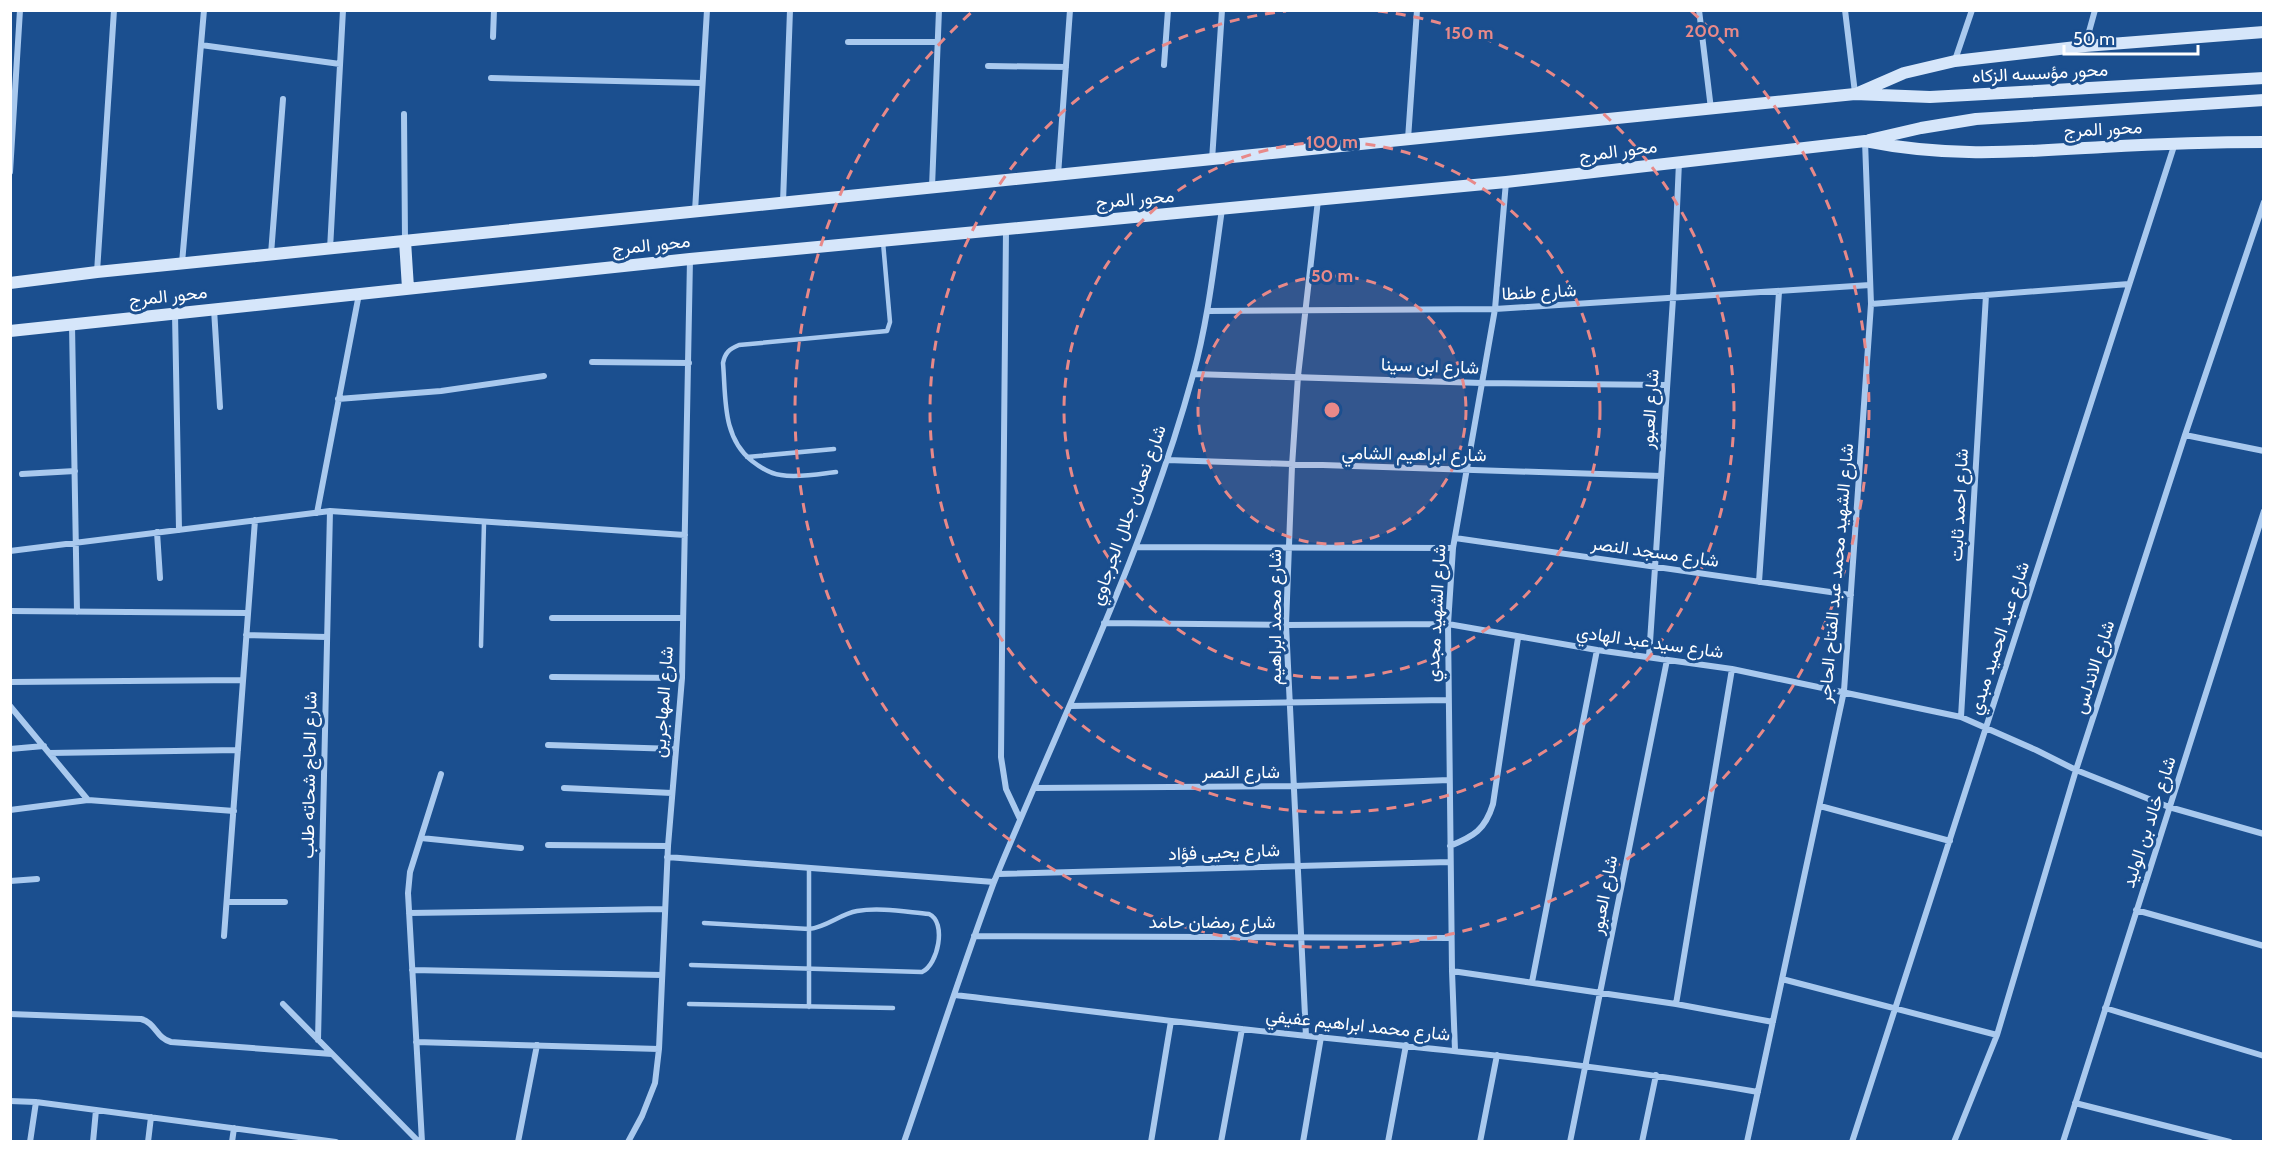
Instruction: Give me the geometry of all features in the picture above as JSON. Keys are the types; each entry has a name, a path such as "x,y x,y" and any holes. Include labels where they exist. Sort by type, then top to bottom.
{"main road":[{"path":"1855,94 1904,74 1955,61 2085,46 2264,33"},
{"name":"محور مؤسسه الزكاه","path":"1855,94 1930,97 2264,78"},
{"name":"محور المرج","path":"10,283 182,263 1855,94"},
{"path":"1865,141 1948,123 2004,117 2264,100"},
{"name":"محور المرج","path":"10,331 690,259 1506,182 1865,141 1908,149 1962,153 2175,143 2264,142"},
{"path":"405,241 408,288"}],"street":[{"path":"10,172 20,10"},
{"path":"96,272 114,10"},
{"path":"182,263 204,10"},
{"path":"330,249 343,10"},
{"path":"493,37 494,10"},
{"path":"695,211 707,10"},
{"path":"783,203 790,10"},
{"path":"932,188 939,10"},
{"path":"1058,175 1070,10"},
{"path":"1164,65 1167,10"},
{"path":"1212,160 1222,10"},
{"path":"1408,140 1418,10"},
{"path":"1699,10 1711,110"},
{"path":"1845,10 1855,94"},
{"path":"1955,61 1972,10"},
{"path":"2085,46 2095,10"},
{"path":"10,34 19,35"},
{"path":"848,42 938,42"},
{"path":"201,45 340,64"},
{"path":"988,66 1066,67"},
{"path":"491,78 701,83"},
{"path":"271,255 284,99"},
{"path":"404,114 405,241"},
{"name":"شارع الشهيد محمد عبد الفتاح الحاجر","path":"1747,1142 1844,692 1871,304 1865,141"},
{"name":"شارع عبد الحميد مبدي","path":"1852,1142 2175,143"},
{"name":"شارع العبور","path":"1649,657 1673,299 1679,162"},
{"name":"شارع الشهيد مجدي","path":"1455,1050 1451,938 1448,624 1453,548 1495,309 1506,182"},
{"name":"شارع محمد ابراهيم","path":"1306,1036 1286,625 1298,376 1318,200"},
{"name":"شارع الاندلس","path":"1954,1142 1996,1035 2076,770 2264,202"},
{"name":"شارع نعمان جلال الجرجاوي","path":"904,1142 994,882 1136,547 1167,460 1194,374 1208,311 1222,209"},
{"path":"1006,229 1001,757 1006,789 1020,819"},
{"name":"شارع المهاجرين","path":"628,1142 642,1116 655,1083 659,1049 667,857 682,678 690,259"},
{"path":"1871,304 2129,284"},
{"name":"شارع طنطا","path":"1208,311 1495,309 1870,285"},
{"path":"1759,582 1779,292"},
{"path":"317,513 359,293"},
{"name":"شارع احمد ثابت","path":"1961,717 1986,295"},
{"path":"214,309 220,407"},
{"path":"175,313 179,530"},
{"path":"72,325 77,612"},
{"path":"592,362 689,363"},
{"name":"شارع ابن سينا","path":"1194,374 1482,383 1666,385"},
{"path":"338,399 441,391 544,376"},
{"path":"2185,435 2264,451"},
{"name":"شارع ابراهيم الشامي","path":"1167,460 1292,466 1661,476"},
{"path":"22,474 75,471"},
{"path":"10,551 330,511 684,535"},
{"name":"شارع الحاج شحاته طلب","path":"318,1040 330,511"},
{"name":"شارع خالد بن الوليد","path":"2062,1142 2264,511"},
{"path":"224,936 255,520"},
{"path":"157,532 160,578"},
{"name":"شارع مسجد النصر","path":"1455,538 1851,595"},
{"path":"1136,547 1453,548"},
{"path":"10,611 248,613"},
{"path":"552,618 683,618"},
{"name":"شارع سيد عبد الهادي","path":"1104,623 1448,624 1518,638 1732,669 1961,717 2076,770 2169,807 2263,832"},
{"path":"246,635 327,637"},
{"path":"1450,846 1469,838 1480,830 1489,818 1518,638"},
{"path":"1532,982 1597,650"},
{"name":"شارع العبور","path":"1570,1142 1667,660"},
{"path":"1676,1004 1732,669"},
{"path":"552,677 682,678"},
{"path":"10,682 243,680"},
{"path":"1070,706 1448,700"},
{"path":"10,706 88,800"},
{"path":"10,749 44,746"},
{"path":"548,746 676,749"},
{"path":"49,753 238,750"},
{"path":"420,1142 408,913 410,872 441,774"},
{"name":"شارع النصر","path":"1034,788 1294,786 1449,780"},
{"path":"564,788 672,794"},
{"path":"10,810 88,800 234,811"},
{"path":"1820,806 1950,841"},
{"path":"421,838 520,848"},
{"path":"548,845 668,846"},
{"path":"667,857 994,882"},
{"name":"شارع يحيى فؤاد","path":"998,874 1450,862"},
{"path":"10,881 37,879"},
{"path":"227,902 285,902"},
{"path":"408,913 664,909"},
{"path":"2136,910 2264,946"},
{"name":"شارع رمضان حامد","path":"974,936 1451,938"},
{"path":"412,970 662,975"},
{"path":"1452,971 1676,1004 1773,1022"},
{"path":"1782,979 1996,1035"},
{"name":"شارع محمد ابراهيم عفيفي","path":"955,995 1306,1036 1497,1054 1656,1075 1758,1092"},
{"path":"283,1004 420,1142"},
{"path":"2105,1008 2264,1056"},
{"path":"10,1014 141,1019 152,1025 160,1038 171,1042 332,1054"},
{"path":"1151,1142 1171,1021"},
{"path":"1221,1142 1242,1029"},
{"path":"1303,1142 1321,1037"},
{"path":"416,1042 659,1049"},
{"path":"518,1142 537,1045"},
{"path":"1388,1142 1406,1045"},
{"path":"1480,1142 1497,1054"},
{"path":"1642,1142 1656,1075"},
{"path":"10,1101 36,1102 234,1128 286,1138 336,1142"},
{"path":"30,1142 36,1102"},
{"path":"2075,1103 2230,1142"},
{"path":"93,1142 96,1110"},
{"path":"148,1142 151,1117"},
{"path":"232,1142 234,1128"}],"lane":[{"path":"836,472 781,476 762,469 747,457 732,436 723,363 725,355 731,348 739,345 887,331 890,322 883,241"},
{"path":"747,457 834,449"},
{"path":"481,646 484,522"},
{"path":"809,868 809,1007"},
{"path":"691,965 922,972 934,961 939,925 934,916 928,914 860,911 809,930 704,923"},
{"path":"689,1004 892,1008"}]}
